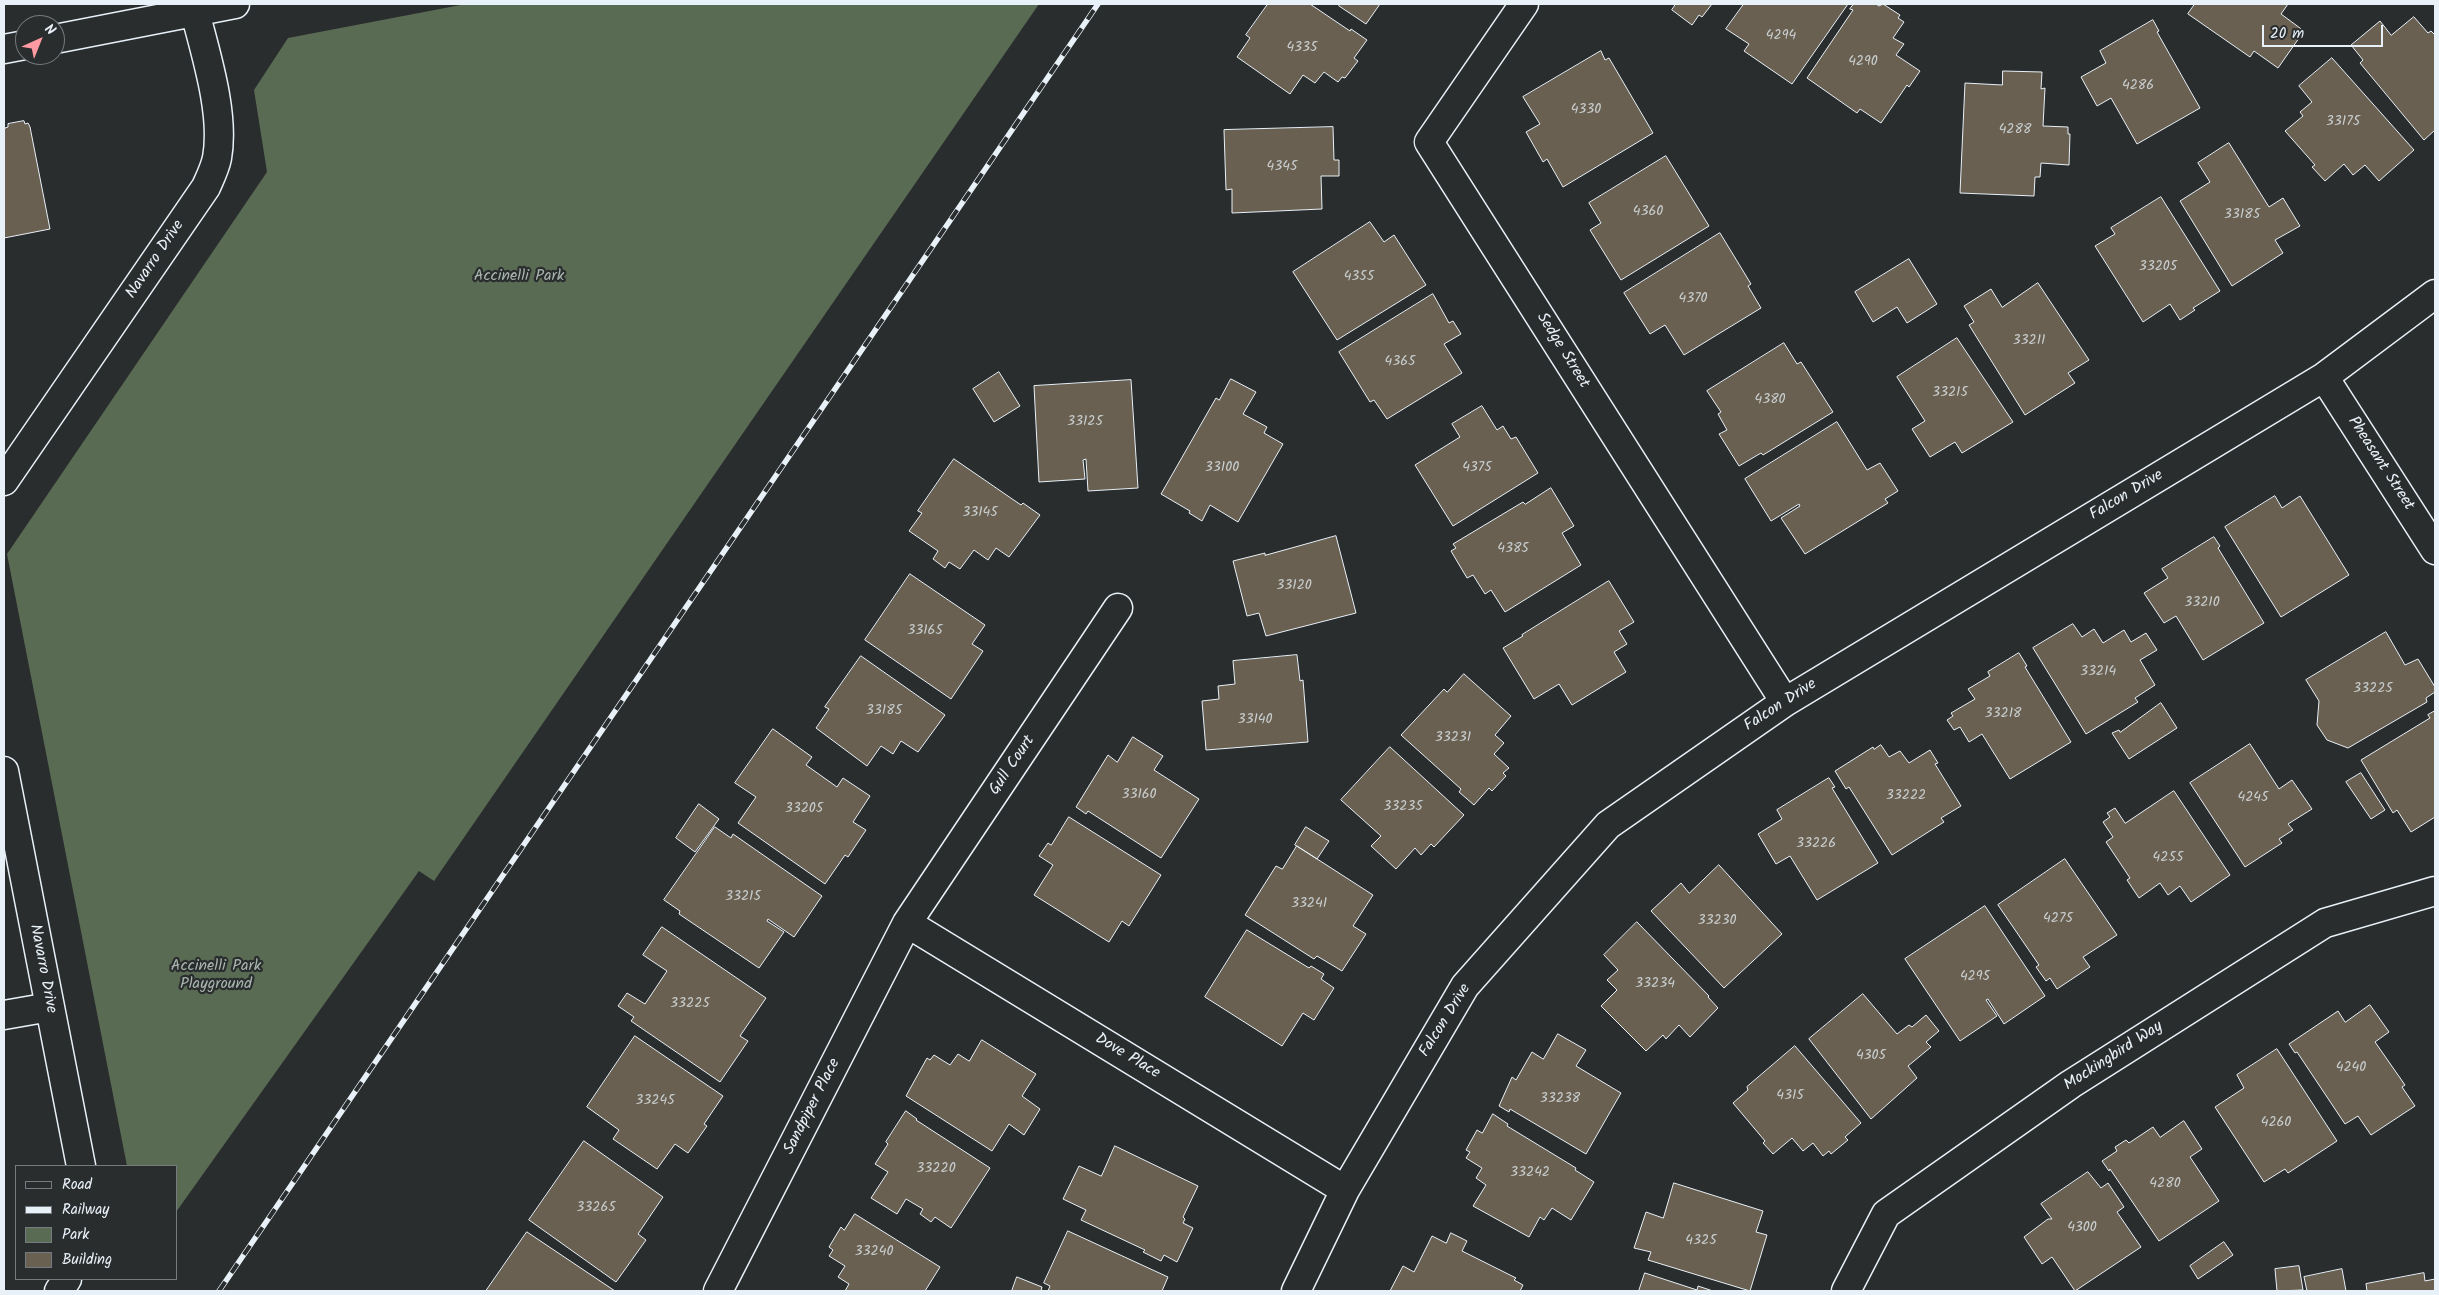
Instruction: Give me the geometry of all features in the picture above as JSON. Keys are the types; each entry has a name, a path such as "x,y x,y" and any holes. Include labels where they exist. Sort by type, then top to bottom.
{"street":[{"path":"65,37 235,4"},
{"name":"Sedge Street","path":"1524,4 1429,142 1785,702"},
{"name":"Navarro Drive","path":"4,481 206,187 217,159 219,125 208,65 195,12"},
{"name":"Falcon Drive","path":"1296,1291 1345,1190 1465,986 1608,825 1785,702 2324,377 2435,294"},
{"name":"Pheasant Street","path":"2324,377 2435,550"},
{"name":"Gull Court","path":"908,923 1118,608"},
{"name":"Navarro Drive","path":"4,771 81,1165"},
{"name":"Mockingbird Way","path":"1846,1291 1886,1214 2071,1084 2325,923 2435,892"},
{"name":"Dove Place","path":"908,923 1345,1190"},
{"name":"Sandpiper Place","path":"718,1291 908,923"},
{"path":"4,1015 50,1007"},
{"path":"59,1291 66,1280"}],"green space":[{"name":"Accinelli Park","path":"466,4 1039,4 434,881 419,871 178,1209 178,1165 127,1165 7,554 267,172 254,90 288,38"}],"building":[{"path":"1268,4 1310,4 1367,40 1354,58 1358,61 1345,78 1342,77 1338,82 1324,72 1315,83 1303,75 1290,94 1237,57 1250,38 1246,35"},
{"path":"1340,4 1380,4 1366,24 1339,6"},
{"path":"1676,4 1712,4 1702,17 1699,15 1692,25 1672,10"},
{"path":"1744,4 1848,4 1792,84 1744,51 1749,44 1726,29"},
{"path":"1854,4 1876,4 1879,6 1883,4 1900,15 1898,18 1904,22 1893,38 1904,44 1896,55 1920,71 1909,87 1907,85 1881,123 1860,109 1857,113 1807,78 1853,10 1850,9"},
{"path":"2195,4 2288,4 2281,14 2304,31 2278,68 2254,51 2250,57 2188,14"},
{"path":"2414,17 2428,33 2431,31 2435,35 2435,130 2424,140 2360,63 2363,60 2351,45 2380,21 2391,35"},
{"path":"2153,20 2159,31 2157,32 2200,108 2137,144 2111,98 2097,106 2081,77 2106,63 2100,51"},
{"path":"1601,51 1605,60 1609,58 1653,133 1563,187 1547,159 1543,162 1526,132 1540,124 1523,97"},
{"path":"2332,58 2414,150 2379,181 2365,165 2353,175 2344,164 2325,181 2312,167 2315,165 2285,131 2303,116 2300,112 2312,102 2299,86"},
{"path":"2003,71 2042,72 2041,89 2045,88 2043,126 2068,127 2068,134 2070,134 2069,165 2041,163 2040,177 2035,177 2034,196 1960,193 1965,83 2002,85"},
{"path":"24,121 30,127 50,229 4,238 4,131 8,124"},
{"path":"1333,127 1334,160 1339,160 1339,176 1321,176 1322,209 1232,213 1232,189 1226,190 1224,130"},
{"path":"2229,143 2269,207 2283,198 2300,226 2275,240 2283,253 2232,286 2180,201 2210,182 2198,163"},
{"path":"1666,156 1709,226 1621,280 1590,230 1601,223 1589,203"},
{"path":"2161,197 2220,291 2193,308 2195,310 2180,320 2170,304 2143,322 2095,246 2115,234 2111,228"},
{"path":"1370,222 1384,242 1394,235 1426,285 1337,340 1293,272"},
{"path":"1720,233 1751,284 1748,286 1761,308 1684,355 1665,325 1650,334 1624,293"},
{"path":"1909,259 1937,304 1907,323 1897,307 1873,322 1855,292"},
{"path":"2038,283 2089,360 2068,373 2075,383 2025,415 1969,325 1974,322 1964,306 1991,289 2002,307"},
{"path":"1433,294 1449,323 1453,321 1461,334 1444,344 1462,373 1387,419 1374,400 1370,402 1339,352"},
{"path":"1957,338 2013,422 1962,453 1955,442 1930,457 1912,429 1925,421 1897,377"},
{"path":"1784,343 1797,364 1801,362 1833,412 1763,455 1761,453 1739,466 1719,434 1727,430 1718,414 1721,412 1707,391"},
{"path":"999,372 1020,406 994,422 973,389"},
{"path":"1231,379 1256,392 1243,414 1267,427 1264,433 1283,444 1238,522 1210,505 1202,521 1189,513 1190,511 1161,494 1216,398 1219,400"},
{"path":"1131,380 1138,488 1088,491 1086,459 1083,460 1085,479 1039,482 1034,386"},
{"path":"1482,406 1497,430 1503,426 1511,439 1516,437 1538,473 1453,526 1415,465 1460,437 1452,424"},
{"path":"1837,422 1867,470 1880,463 1898,491 1885,499 1888,503 1805,554 1781,518 1800,506 1799,504 1771,521 1745,479"},
{"path":"954,459 1021,505 1023,503 1040,515 1009,557 996,548 988,560 974,550 960,569 949,562 945,568 933,559 938,551 909,531 922,513 918,511"},
{"path":"1551,488 1574,526 1562,533 1581,565 1505,612 1491,590 1485,594 1473,575 1467,578 1451,551 1456,548 1453,544 1523,502 1525,504"},
{"path":"2275,496 2282,508 2300,496 2349,575 2281,617 2225,527"},
{"path":"1336,536 1356,613 1266,636 1259,613 1247,616 1233,561 1265,553 1265,555"},
{"path":"2214,537 2220,546 2218,548 2264,623 2203,660 2176,616 2164,623 2144,593 2168,578 2162,569"},
{"path":"910,574 985,625 972,644 983,651 951,699 865,640"},
{"path":"1609,581 1634,622 1619,631 1627,644 1614,652 1626,672 1572,705 1559,684 1534,699 1503,648"},
{"path":"2073,624 2082,637 2094,629 2103,643 2124,630 2131,642 2146,633 2157,650 2140,660 2155,685 2135,698 2138,702 2086,734 2033,648"},
{"path":"2386,632 2405,665 2418,659 2435,687 2435,692 2426,698 2427,702 2348,748 2327,740 2317,725 2319,701 2306,680"},
{"path":"2019,653 2027,666 2025,667 2071,742 2010,779 1982,734 1969,742 1960,727 1954,730 1947,720 1953,716 1951,713 1975,699 1968,689 1990,676 1988,672"},
{"path":"1297,655 1300,681 1303,680 1308,742 1206,750 1202,701 1219,699 1218,686 1235,684 1233,661"},
{"path":"861,656 945,715 918,752 901,741 893,754 881,746 867,766 816,728 829,709 825,707"},
{"path":"1464,674 1511,716 1495,735 1504,743 1494,754 1509,768 1503,773 1506,776 1492,791 1489,788 1474,805 1459,792 1461,789 1401,735 1444,689 1447,692"},
{"path":"2161,703 2177,728 2129,759 2112,733 2119,730 2120,732"},
{"path":"2435,711 2435,817 2411,832 2397,810 2393,813 2361,760 2430,718 2428,715"},
{"path":"773,729 812,757 806,765 837,787 843,778 870,796 853,822 866,830 848,857 845,855 825,884 738,823 756,797 735,783"},
{"path":"1133,737 1163,756 1154,770 1199,799 1161,858 1088,811 1086,814 1076,807 1108,755 1117,762"},
{"path":"2250,744 2279,789 2292,780 2312,809 2288,824 2293,830 2279,839 2282,843 2245,867 2190,783"},
{"path":"1881,745 1889,757 1900,751 1909,763 1930,750 1938,763 1935,764 1961,806 1941,818 1944,822 1892,855 1849,787 1846,789 1835,771 1873,747 1874,749"},
{"path":"1390,747 1464,815 1434,847 1431,844 1421,855 1415,848 1396,869 1371,846 1381,836 1341,800"},
{"path":"2361,773 2385,810 2371,819 2346,782"},
{"path":"1829,778 1835,787 1832,788 1878,863 1817,900 1790,856 1776,864 1758,834 1782,819 1777,810"},
{"path":"2174,791 2230,875 2191,902 2180,886 2168,895 2160,883 2139,898 2127,880 2130,878 2106,842 2113,837 2103,822 2110,817 2107,813 2115,808 2125,823"},
{"path":"699,804 719,819 695,852 676,838"},
{"path":"1069,817 1161,875 1129,926 1122,921 1109,942 1034,895 1053,865 1039,856 1048,843 1051,845"},
{"path":"715,827 731,838 733,834 822,896 794,937 768,919 767,921 784,932 759,968 679,914 680,911 664,900"},
{"path":"1306,827 1329,841 1317,859 1295,845"},
{"path":"1297,846 1373,895 1353,926 1366,934 1342,971 1317,956 1314,959 1245,915 1276,866 1282,869"},
{"path":"2065,859 2117,935 2083,957 2090,967 2057,989 2050,978 2046,981 2036,967 2039,965 1998,905"},
{"path":"1719,865 1782,934 1724,988 1651,911 1681,883 1689,893"},
{"path":"1985,906 2045,996 2004,1024 1988,999 1986,1000 1997,1016 1960,1041 1905,959"},
{"path":"1637,922 1709,996 1718,1008 1690,1037 1679,1025 1666,1039 1663,1035 1646,1051 1601,1006 1617,990 1607,980 1618,970 1604,955"},
{"path":"662,927 766,998 740,1036 748,1041 720,1082 631,1021 634,1017 618,1006 627,993 645,1004 667,971 643,955"},
{"path":"1247,930 1309,968 1311,966 1324,974 1321,979 1334,988 1314,1020 1303,1013 1282,1046 1205,997"},
{"path":"1863,994 1897,1034 1909,1025 1912,1027 1926,1015 1939,1031 1926,1042 1931,1047 1908,1066 1917,1078 1871,1119 1809,1039"},
{"path":"2370,1005 2389,1032 2375,1042 2405,1085 2402,1087 2415,1106 2371,1135 2358,1116 2345,1124 2297,1052 2295,1053 2289,1044 2338,1011 2345,1022"},
{"path":"1558,1034 1586,1050 1576,1066 1621,1093 1586,1154 1510,1109 1509,1112 1499,1106 1512,1077 1516,1080 1532,1052 1543,1059"},
{"path":"635,1036 723,1096 704,1124 707,1126 688,1153 675,1144 657,1169 613,1139 619,1130 587,1107"},
{"path":"982,1040 1036,1074 1022,1096 1040,1109 1024,1135 1009,1124 992,1151 906,1096 927,1058 930,1060 934,1055 950,1065 958,1054 969,1061"},
{"path":"1795,1046 1861,1123 1845,1137 1848,1140 1831,1154 1829,1151 1823,1156 1813,1143 1803,1151 1792,1138 1773,1154 1763,1143 1765,1141 1733,1103 1748,1090 1747,1087"},
{"path":"2277,1049 2337,1141 2288,1173 2285,1169 2264,1182 2215,1107 2244,1088 2237,1075"},
{"path":"906,1111 916,1120 990,1168 951,1228 935,1217 931,1222 920,1214 923,1209 906,1199 897,1214 871,1198 888,1172 875,1164 888,1144 886,1142"},
{"path":"1493,1114 1508,1124 1507,1126 1576,1168 1575,1170 1594,1182 1571,1220 1552,1208 1544,1220 1540,1217 1529,1237 1473,1206 1486,1185 1476,1178 1482,1168 1466,1158 1470,1152 1466,1150 1477,1130 1482,1133"},
{"path":"2184,1121 2202,1149 2190,1157 2219,1201 2159,1241 2110,1169 2109,1171 2102,1161 2117,1151 2115,1147 2126,1140 2129,1143 2153,1127 2160,1137"},
{"path":"584,1141 663,1197 638,1234 646,1240 616,1282 529,1220"},
{"path":"1115,1146 1198,1186 1183,1217 1185,1219 1183,1223 1193,1228 1177,1262 1164,1255 1161,1261 1143,1252 1145,1250 1081,1220 1086,1210 1063,1199 1079,1166 1101,1176"},
{"path":"2088,1172 2101,1188 2108,1183 2124,1207 2117,1212 2141,1247 2075,1291 2052,1257 2042,1264 2024,1237 2048,1219 2052,1219 2041,1204"},
{"path":"1674,1183 1763,1211 1756,1232 1767,1235 1750,1291 1648,1260 1651,1252 1634,1248 1646,1212 1663,1218"},
{"path":"855,1214 940,1267 925,1291 845,1291 849,1284 838,1277 845,1266 829,1256 833,1250 829,1247 841,1227 844,1230"},
{"path":"1068,1231 1168,1277 1162,1291 1048,1291 1050,1286 1044,1283"},
{"path":"527,1232 615,1291 486,1291"},
{"path":"1451,1233 1467,1241 1462,1251 1516,1278 1514,1280 1523,1285 1520,1291 1390,1291 1403,1266 1414,1272 1432,1236 1446,1243"},
{"path":"2224,1242 2233,1255 2198,1279 2190,1266"},
{"path":"2299,1266 2303,1290 2277,1291 2275,1269"},
{"path":"2342,1269 2346,1291 2307,1291 2304,1277"},
{"path":"1645,1273 1697,1290 1698,1286 1713,1291 1639,1291"},
{"path":"2424,1273 2425,1281 2435,1279 2435,1291 2367,1291 2366,1284"},
{"path":"1017,1277 1042,1287 1041,1291 1012,1291"}],"railway":[{"path":"219,1291 1098,4"}],"park label":[{"name":"Accinelli Park Playground","path":"216,976"}]}
